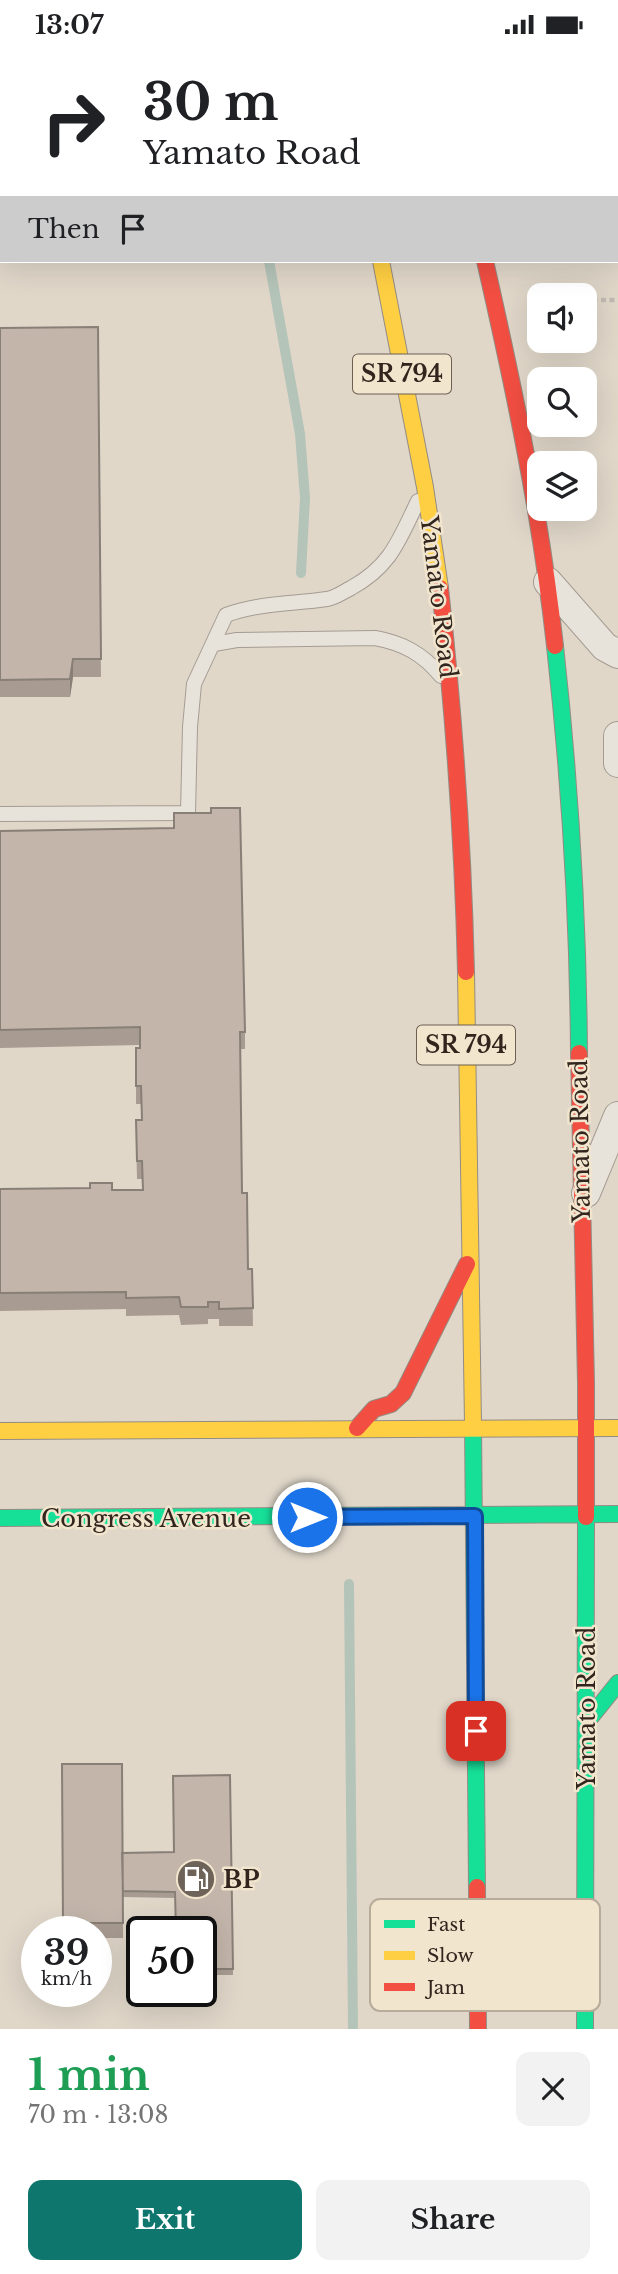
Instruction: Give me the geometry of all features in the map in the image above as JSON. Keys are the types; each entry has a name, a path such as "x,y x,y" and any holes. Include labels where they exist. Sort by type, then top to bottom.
{"main road":[{"name":"Yamato Road","path":"382,263 425,487 451,688 459,805 465,935 475,1516 477,1899"},
{"name":"Yamato Road","path":"485,263 510,371 548,582 563,717 578,944 586,1428 585,1899"},
{"path":"357,1428 374,1409 391,1404 403,1393 469,1259"},
{"path":"0,1431 618,1428"},
{"name":"Congress Avenue","path":"0,1518 618,1514"},
{"path":"586,1723 618,1683"},
{"name":"Yamato Road","path":"478,2011 478,2029"},
{"name":"Yamato Road","path":"585,2011 585,2029"}],"street":[{"path":"548,582 605,647 618,654"},
{"path":"618,736 618,763"},
{"path":"581,1206 618,1116"}],"lane":[{"path":"0,814 188,813 194,684 226,615 245,607 331,599 369,578 383,566 400,539 425,487"},
{"path":"214,644 237,640 357,636 394,641 410,648 432,666 451,688"}],"path":[{"path":"597,300 618,300"}],"building":[{"path":"98,327 101,659 73,659 70,679 0,680 0,328"},
{"path":"211,808 240,808 245,1032 240,1032 242,1193 247,1193 248,1269 252,1269 253,1308 219,1309 219,1302 208,1302 208,1307 181,1307 179,1297 126,1298 126,1292 0,1293 0,1189 90,1188 90,1183 112,1183 112,1190 143,1190 142,1161 137,1161 136,1120 142,1120 141,1086 136,1086 136,1048 140,1048 140,1027 0,1030 0,831 174,828 174,813 211,813"},
{"path":"62,1764 122,1764 123,1923 112,1923 112,1916 63,1916"},
{"path":"230,1775 233,1969 217,1969 217,1916 176,1916 175,1892 123,1891 122,1853 174,1852 173,1776"}],"waterway":[{"path":"269,263 300,434 305,498 301,573"},
{"path":"349,1584 353,2029"}],"traffic: fast":[{"path":"555,646 572,849 579,1053"},
{"path":"473,1423 477,1887"},
{"path":"0,1518 618,1514"},
{"path":"585,1899 586,1517"},
{"path":"586,1723 618,1683"},
{"path":"585,2011 585,2029"}],"traffic: slow":[{"path":"381,263 425,487 440,588"},
{"path":"466,972 473,1423"},
{"path":"0,1431 618,1428"}],"traffic: jam":[{"path":"485,263 526,453 555,646"},
{"path":"440,588 457,780 466,972"},
{"path":"579,1053 586,1517"},
{"path":"357,1428 374,1409 391,1404 403,1393 467,1264"},
{"path":"477,1887 477,1899"},
{"path":"478,2011 478,2029"}],"place":[{"name":"BP","path":"196,1879"}],"route":[{"path":"307,1517 475,1516 476,1731"}]}
